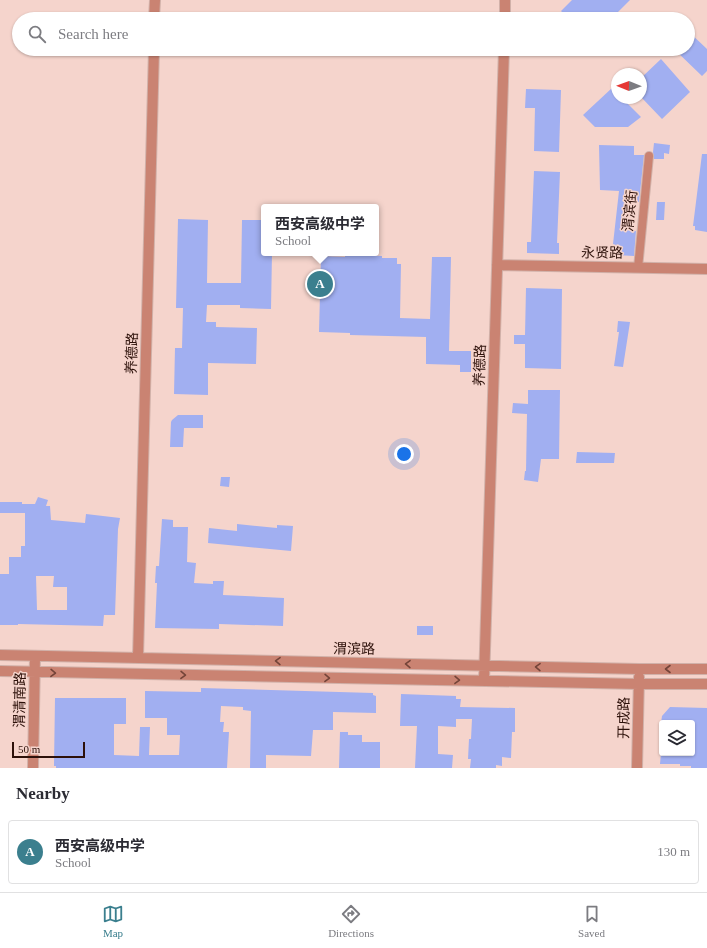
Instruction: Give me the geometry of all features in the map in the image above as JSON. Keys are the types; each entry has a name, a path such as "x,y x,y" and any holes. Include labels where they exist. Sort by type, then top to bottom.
{"street":[{"path":"154,12 155,0"},
{"path":"505,0 505,12"},
{"name":"养德路","path":"138,658 154,56"},
{"name":"养德路","path":"484,681 504,56"},
{"name":"渭滨街","path":"638,268 649,156"},
{"name":"永贤路","path":"497,265 707,269"},
{"name":"渭滨路","path":"0,655 484,666 707,669"},
{"name":"渭清南路","path":"32,768 35,656"},
{"name":"开成路","path":"637,768 639,669"},
{"name":"渭滨路","path":"0,671 638,684 707,684"}],"building":[{"path":"572,0 630,0 618,12 561,11"},
{"path":"695,38 707,49 707,71 702,76 681,56 695,56"},
{"path":"661,59 690,92 662,119 647,103 647,72"},
{"path":"526,89 561,90 559,152 534,151 535,108 525,108"},
{"path":"611,89 611,104 628,104 641,117 628,127 595,127 583,115"},
{"path":"654,143 670,145 669,154 664,153 664,159 654,159"},
{"path":"599,145 634,146 634,155 644,155 639,202 628,201 624,230 636,231 634,256 616,255 616,245 613,244 619,191 600,190"},
{"path":"702,154 707,154 707,232 695,230 695,226 693,226"},
{"path":"534,171 560,172 557,243 559,243 559,254 527,253 527,242 531,242"},
{"path":"657,202 665,202 664,220 656,220"},
{"path":"178,219 208,220 207,283 241,283 242,220 261,220 261,256 272,256 271,309 240,308 240,305 207,305 206,322 216,322 216,327 257,328 256,364 208,363 208,395 174,394 175,348 182,348 183,308 176,308"},
{"path":"321,256 379,256 382,256 382,258 397,258 397,264 401,264 400,318 430,319 432,257 451,257 449,351 471,351 471,372 460,372 460,365 426,364 426,337 350,335 350,333 319,332"},
{"path":"526,288 562,289 561,369 525,368 525,344 514,344 514,335 525,335"},
{"path":"618,321 630,322 623,367 614,366 619,332 617,332"},
{"path":"528,390 560,390 559,459 541,459 538,482 524,480 526,471 527,414 512,413 513,403 528,404"},
{"path":"178,415 203,415 203,428 184,428 183,447 170,447 171,422"},
{"path":"577,452 615,453 614,463 576,463"},
{"path":"221,477 230,477 229,487 220,486"},
{"path":"38,497 48,500 46,506 50,506 51,520 85,523 86,514 120,518 118,529 115,615 104,615 103,626 0,625 0,574 9,574 9,557 21,557 21,546 25,546 25,513 0,513 0,502 22,502 22,504 35,504","holes":["36,576 54,576 53,587 67,587 67,610 37,610"]},
{"path":"162,519 173,520 173,527 188,527 187,562 196,563 194,583 213,584 213,581 224,581 223,595 284,598 283,626 219,624 219,629 155,628 157,583 155,583 156,566 159,566"},
{"path":"237,524 277,528 277,525 293,526 291,551 208,543 209,528 237,531"},
{"path":"417,626 433,626 433,635 417,635"},
{"path":"201,688 373,693 373,695 376,696 376,713 333,712 333,730 313,730 311,756 266,755 266,768 250,768 251,711 243,710 243,707 221,706 220,722 224,722 223,732 229,732 227,768 56,768 56,766 54,766 55,698 126,698 126,724 114,724 114,755 139,756 140,727 150,727 149,755 179,755 180,735 167,735 167,718 145,718 145,691 201,692"},
{"path":"401,694 456,696 456,699 461,699 460,707 515,708 515,732 512,732 511,758 502,757 502,766 496,765 496,768 470,768 471,759 468,759 472,719 456,719 456,727 438,726 438,754 453,755 452,768 415,768 417,726 400,726"},
{"path":"670,707 707,708 707,768 691,768 691,766 680,766 680,764 660,764 661,756 695,756 695,720 661,720 662,716"},
{"path":"340,732 348,732 348,735 362,735 362,742 380,742 380,768 339,768"}],"place":[{"name":"西安高级中学","path":"320,284"}]}
